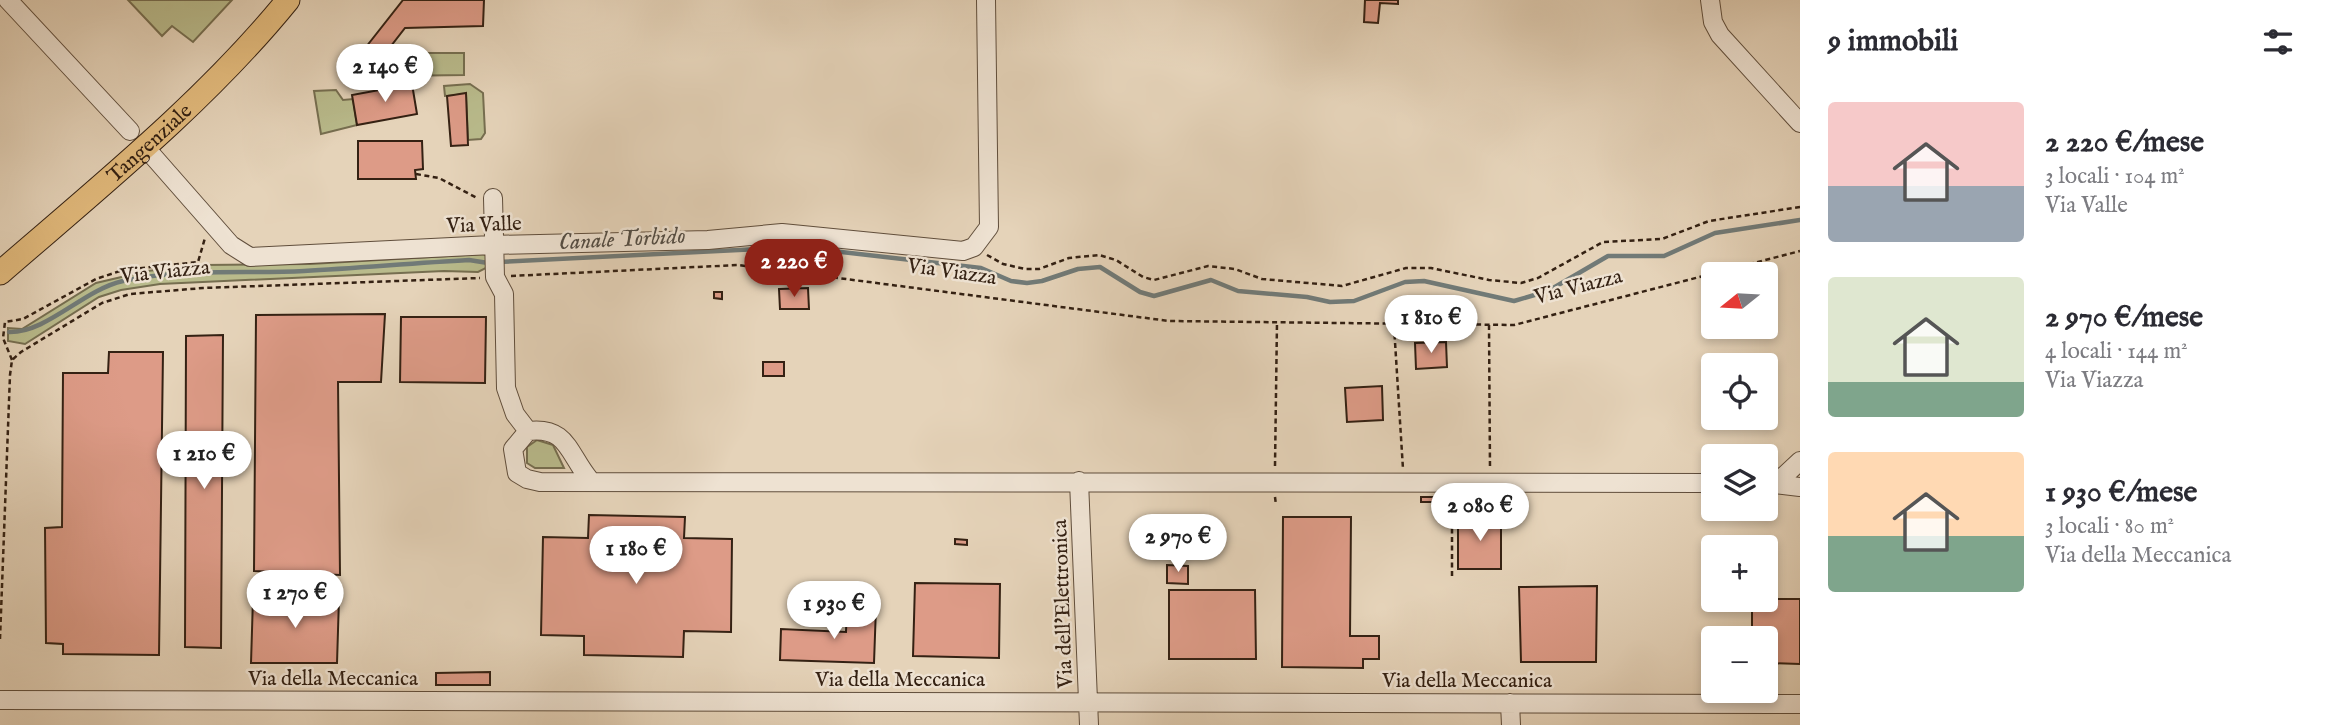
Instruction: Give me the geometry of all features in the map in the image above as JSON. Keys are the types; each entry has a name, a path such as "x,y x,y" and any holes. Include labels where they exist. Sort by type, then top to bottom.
{"main road":[{"name":"Tangenziale","path":"0,273 128,161 230,63 288,0"}],"street":[{"path":"8,0 130,131"},
{"path":"984,238 989,228 986,0"},
{"path":"1710,0 1713,22 1720,35 1800,123"},
{"name":"Via Valle","path":"152,155 239,253 250,257 492,245 708,240 782,233 964,251 984,238"},
{"path":"489,200 495,277 504,293 508,401 528,431"},
{"path":"590,480 576,464 561,437 552,431 528,431 519,438 513,449 517,473 527,480 540,482 1701,483"},
{"path":"1778,478 1800,461"},
{"name":"Via dell'Elettronica","path":"1079,481 1089,725"},
{"path":"1778,484 1800,487"},
{"name":"Via della Meccanica","path":"0,700 1800,704"},
{"path":"1510,703 1511,725"}],"path":[{"path":"416,174 439,178 489,200"},
{"path":"984,238 989,257 1003,264 1039,269 1069,258 1099,255 1116,260 1143,277 1154,280 1198,267 1221,266 1262,279 1342,286 1406,268 1431,268 1489,280 1521,283 1538,278 1603,242 1662,239 1709,221 1800,207"},
{"path":"0,639 12,360 2,338 5,322 23,319 96,279 124,270 198,262 213,224"},
{"name":"Via Viazza","path":"12,360 102,303 130,294 203,288 738,265 1169,321 1394,326 1514,325 1800,251"},
{"path":"1275,482 1277,322"},
{"path":"1489,325 1490,483"},
{"path":"1394,326 1404,482"},
{"path":"1475,505 1475,515"},
{"path":"1452,576 1452,516 1503,515"}],"green space":[{"path":"128,0 232,0 193,42 172,26 162,36"},
{"path":"403,53 464,53 464,75 391,76 388,73"},
{"path":"470,84 483,93 485,133 481,139 468,140 466,94 445,96 444,86"},
{"path":"336,90 343,100 353,99 357,125 321,134 314,91"},
{"path":"483,254 488,256 488,267 478,272 444,271 160,284 121,290 99,297 25,344 8,341 8,328 22,329 96,283 147,271 203,265 310,264"},
{"path":"537,440 553,445 564,468 535,468 527,463 527,447"}],"building":[{"path":"403,0 484,0 483,26 405,28 370,73 355,61"},
{"path":"1365,0 1398,0 1398,4 1380,3 1378,23 1364,22"},
{"path":"412,84 417,114 357,125 352,95"},
{"path":"466,93 468,145 451,146 447,96"},
{"path":"358,141 422,141 423,169 415,170 416,179 358,179"},
{"path":"808,288 809,309 780,309 779,289"},
{"path":"714,292 722,292 722,299 714,298"},
{"path":"385,314 381,382 338,382 340,575 254,571 256,315"},
{"path":"401,317 486,317 485,383 400,382"},
{"path":"223,335 221,648 185,647 186,336"},
{"path":"1446,342 1447,367 1416,369 1415,343"},
{"path":"109,352 163,352 159,655 63,654 63,644 46,643 45,528 62,527 63,373 108,373"},
{"path":"763,362 784,362 784,376 763,376"},
{"path":"1382,386 1383,420 1347,422 1345,388"},
{"path":"1421,497 1436,497 1436,502 1421,502"},
{"path":"589,515 685,517 684,538 732,539 731,632 684,631 683,657 584,655 584,636 541,635 543,537 588,538"},
{"path":"1283,517 1351,517 1350,636 1379,636 1379,659 1363,659 1363,668 1282,667"},
{"path":"1458,517 1501,517 1501,569 1458,569"},
{"path":"955,539 967,540 967,545 955,544"},
{"path":"1167,565 1188,566 1188,584 1167,583"},
{"path":"915,583 1000,584 999,658 913,656"},
{"path":"1597,586 1596,662 1521,662 1519,587"},
{"path":"1169,590 1255,590 1256,659 1169,659"},
{"path":"253,598 339,598 337,663 251,663"},
{"path":"1778,599 1800,599 1800,664 1778,663 1778,626 1752,626 1752,612 1778,612"},
{"path":"847,606 876,607 874,663 780,660 781,629 846,632"},
{"path":"490,672 490,685 436,685 436,673"}],"waterway":[{"name":"Canale Torbido","path":"498,262 798,247 981,268 1011,281 1027,283 1078,269 1100,267 1140,292 1154,296 1211,280 1238,291 1307,297 1330,302 1354,301 1405,282 1424,281 1514,301 1548,291 1608,256 1664,256 1715,233 1800,220"},
{"name":"Canale Torbido","path":"9,332 37,326 108,286 146,277 191,273 304,271 469,260 488,263"}]}
